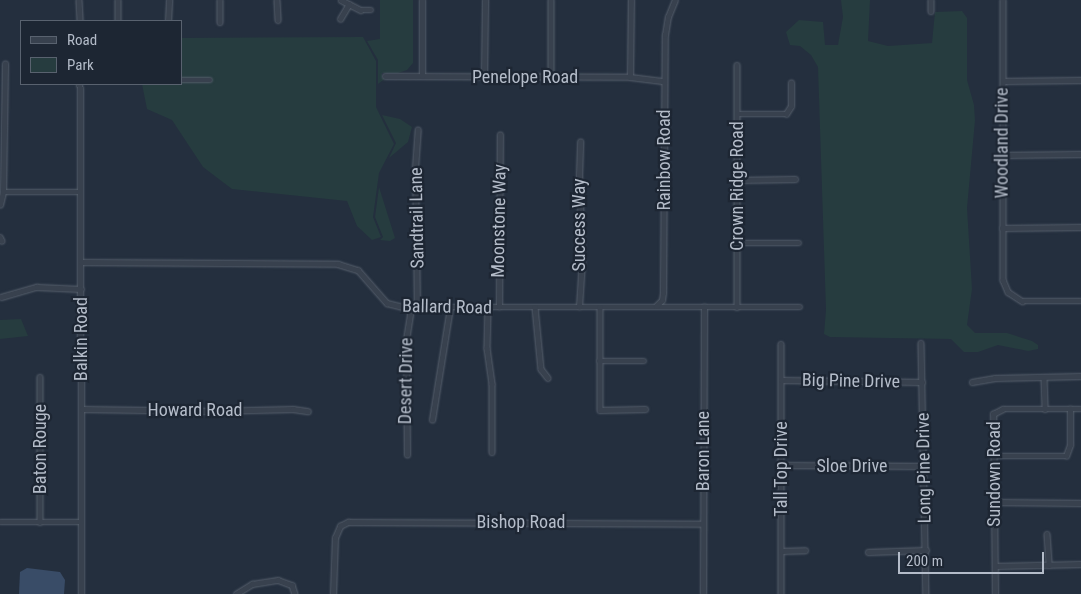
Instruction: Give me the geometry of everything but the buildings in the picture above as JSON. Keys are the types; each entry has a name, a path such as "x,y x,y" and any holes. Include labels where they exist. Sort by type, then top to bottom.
{"street":[{"path":"79,0 80,20"},
{"path":"118,0 118,20"},
{"path":"168,20 169,0"},
{"path":"220,0 220,22"},
{"path":"278,0 278,20"},
{"path":"341,0 361,10 371,10"},
{"path":"422,0 422,76"},
{"path":"484,76 485,0"},
{"path":"551,0 551,77"},
{"path":"630,77 631,0"},
{"name":"Rainbow Road","path":"654,307 662,300 664,293 664,35 670,10 675,0"},
{"path":"931,0 931,11"},
{"name":"Woodland Drive","path":"1003,0 1002,275 1004,286 1011,295 1022,301 1081,302"},
{"path":"340,19 349,4"},
{"path":"0,205 3,192 2,153 5,64"},
{"name":"Crown Ridge Road","path":"737,65 737,307"},
{"name":"Penelope Road","path":"385,76 630,77 664,81"},
{"path":"182,80 210,80"},
{"path":"1003,80 1081,80"},
{"path":"737,114 788,113 791,106 791,83"},
{"name":"Balkin Road","path":"80,85 82,594"},
{"name":"Sandtrail Lane","path":"417,308 415,168 418,130"},
{"name":"Moonstone Way","path":"499,307 500,135"},
{"name":"Success Way","path":"579,307 582,260 579,176 580,142"},
{"path":"1002,155 1081,154"},
{"path":"737,180 795,179"},
{"path":"3,192 80,192"},
{"path":"1002,228 1081,228"},
{"path":"737,243 799,243"},
{"name":"Ballard Road","path":"81,262 338,264 358,270 387,303 396,307 411,308 800,307"},
{"path":"1,297 37,287 81,289"},
{"path":"488,307 487,348 492,384 492,452"},
{"path":"536,307 541,369 548,378"},
{"path":"600,307 600,410 645,409"},
{"name":"Baron Lane","path":"703,594 704,307"},
{"name":"Desert Drive","path":"406,455 406,340 411,308"},
{"path":"432,420 450,308"},
{"name":"Long Pine Drive","path":"921,343 926,594"},
{"name":"Tall Top Drive","path":"781,344 781,594"},
{"path":"599,361 644,361"},
{"path":"972,382 995,378 1081,376"},
{"name":"Baton Rouge","path":"40,377 40,522"},
{"path":"1044,377 1045,409"},
{"name":"Big Pine Drive","path":"781,380 922,382"},
{"name":"Howard Road","path":"82,409 211,411 293,409 308,412"},
{"name":"Sundown Road","path":"995,594 992,421 994,413 1003,409 1081,409"},
{"path":"993,456 1066,456 1070,445 1070,409"},
{"name":"Sloe Drive","path":"781,465 924,466"},
{"path":"994,502 1081,503"},
{"name":"Bishop Road","path":"333,594 335,538 340,526 353,521 703,524"},
{"path":"0,522 82,522"},
{"path":"1047,534 1049,565"},
{"path":"781,551 805,550"},
{"path":"868,552 926,550"},
{"path":"995,566 1081,564"},
{"path":"236,594 252,584 278,580 292,585 295,594"}],"green space":[{"path":"380,0 413,0 413,63 407,70 398,73 382,73 382,78 386,78 378,84 378,60 367,41 380,39"},
{"path":"841,0 870,0 868,41 888,46 932,43 935,12 962,11 967,18 967,80 974,105 975,120 967,208 972,289 967,325 975,333 1007,333 1032,341 1038,345 1038,349 1028,351 998,345 978,352 964,352 951,339 830,337 824,334 826,310 818,67 811,55 800,46 790,45 786,32 799,20 823,22 825,45 838,45 843,17"},
{"path":"363,37 376,61 376,107 394,144 379,173 373,217 381,237 372,240 357,226 347,201 232,189 203,167 172,120 147,109 142,85 182,85 182,38"},
{"path":"382,115 400,119 412,127 408,142 389,158 396,143"},
{"path":"379,187 395,238 390,241 380,240 383,237 375,217"},
{"path":"21,319 28,336 0,339 0,320"}],"water":[{"path":"27,568 60,572 65,580 64,594 19,594 20,572"}]}
